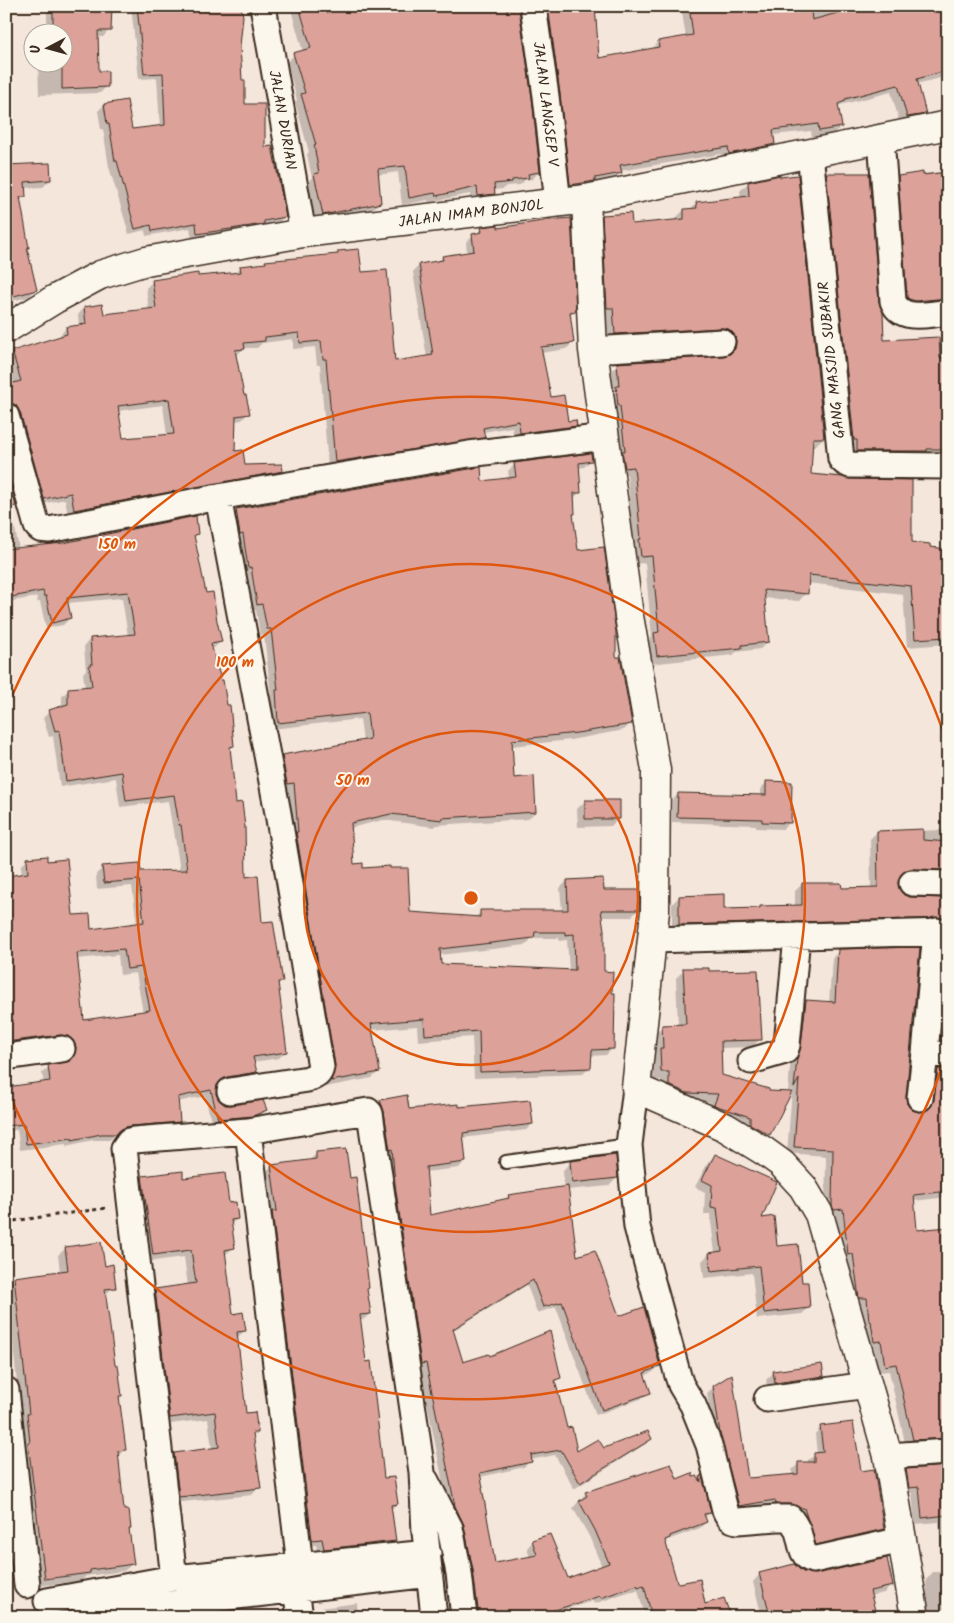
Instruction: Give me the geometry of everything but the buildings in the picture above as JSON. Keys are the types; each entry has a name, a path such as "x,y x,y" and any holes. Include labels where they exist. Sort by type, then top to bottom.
{"street":[{"name":"JALAN DURIAN","path":"263,6 303,233"},
{"name":"JALAN LANGSEP V","path":"533,6 546,96 558,203"},
{"name":"JALAN IMAM BONJOL","path":"6,329 55,299 100,275 146,261 303,233 586,200 948,124"},
{"path":"881,138 893,301 899,311 907,315 948,314"},
{"name":"GANG MASJID SUBAKIR","path":"810,153 841,459 850,465 948,466"},
{"path":"586,200 593,350 629,616 656,770 655,911 629,1145 637,1227 678,1376 693,1405 709,1445 725,1510 729,1517 732,1520 738,1521 790,1518 797,1528 803,1552 809,1559 813,1560 902,1540"},
{"path":"593,350 722,342"},
{"path":"6,416 37,526 49,530 218,497 469,454 605,436"},
{"path":"218,497 278,813 321,1067 317,1076 308,1079 230,1090"},
{"path":"912,883 948,884"},
{"path":"652,940 942,932 937,1054 920,1098"},
{"path":"751,1061 785,1051 797,936"},
{"path":"6,1057 62,1049"},
{"path":"636,1088 733,1132 764,1151 782,1164 803,1188 819,1214 888,1456 915,1617"},
{"path":"174,1578 124,1148 129,1141 248,1131 366,1111 369,1112 422,1472 434,1617"},
{"path":"248,1131 300,1565"},
{"path":"767,1399 867,1385"},
{"path":"6,1390 17,1586 38,1591 49,1609 174,1578 428,1553"},
{"path":"888,1456 948,1452"},
{"path":"422,1472 450,1528 459,1573 464,1617"},
{"path":"83,1617 177,1610 296,1590 428,1553 450,1528"},
{"path":"296,1590 300,1617"}],"lane":[{"path":"506,1162 629,1145"}],"path":[{"path":"6,1222 131,1204"}]}
